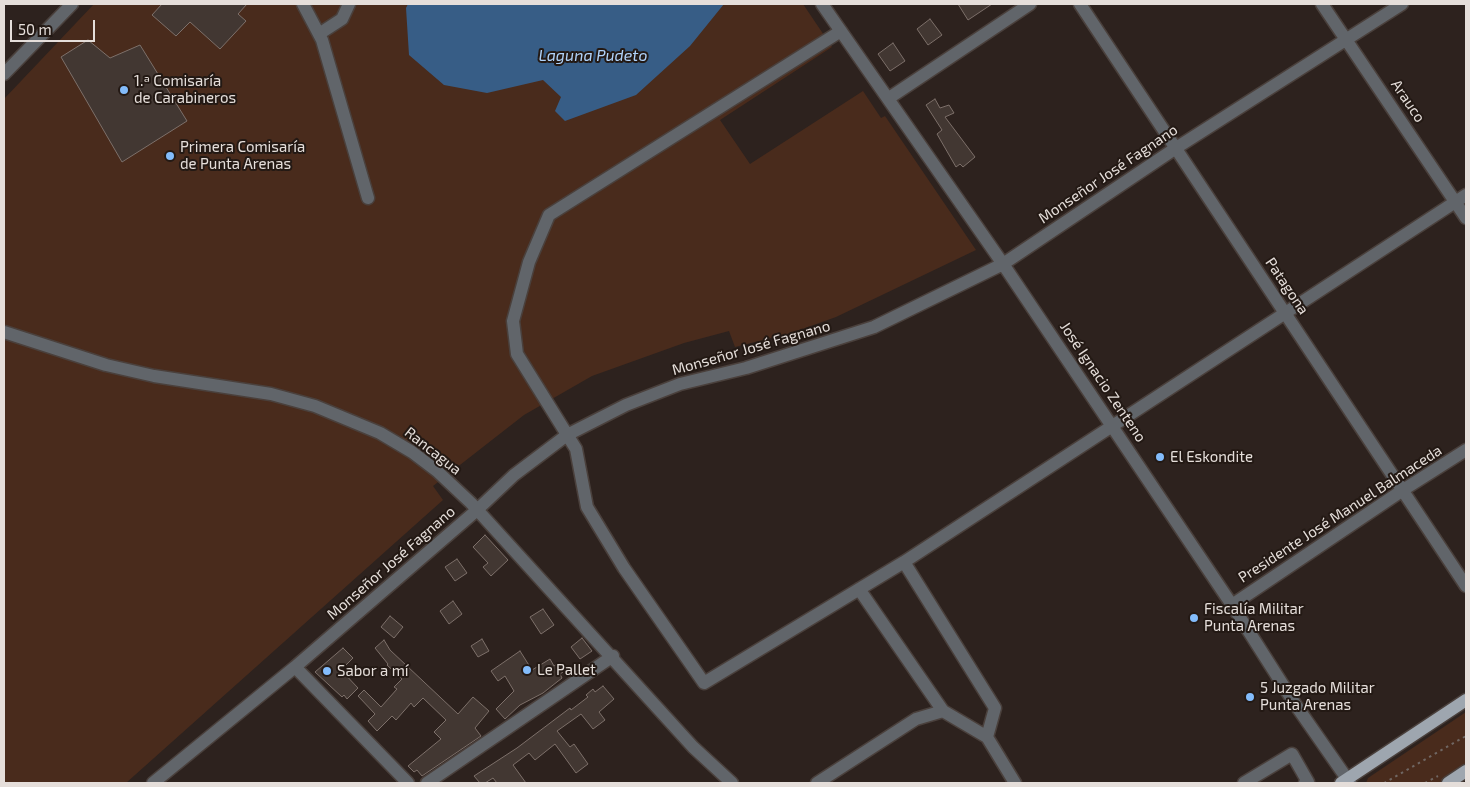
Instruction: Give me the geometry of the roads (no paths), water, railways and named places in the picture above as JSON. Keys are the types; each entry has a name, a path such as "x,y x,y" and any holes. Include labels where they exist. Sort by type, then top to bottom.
{"main road":[{"path":"1346,782 1466,700"},
{"path":"1448,783 1466,771"}],"street":[{"path":"4,74 72,4"},
{"path":"304,4 319,34 368,198"},
{"path":"319,34 342,18 349,4"},
{"name":"José Ignacio Zenteno","path":"822,4 889,98 1111,424 1232,605 1346,782"},
{"path":"889,98 1030,4"},
{"name":"Patagona","path":"1080,4 1466,586"},
{"name":"Arauco","path":"1322,4 1461,198 1466,218"},
{"name":"Monseñor José Fagnano","path":"153,783 295,667 477,510 514,475 567,435 626,405 680,384 746,368 874,328 1003,264 1176,148 1402,4"},
{"path":"841,31 549,215 528,262 513,321 517,354 576,449 587,507 624,568 704,683 904,562 1111,424 1461,198"},
{"name":"Rancagua","path":"4,332 106,365 154,376 271,394 331,412 380,433 412,452 437,471 477,510 613,656 693,747 732,783"},
{"name":"Presidente José Manuel Balmaceda","path":"1232,605 1466,450"},
{"path":"904,562 995,708 987,737"},
{"path":"859,589 943,711 987,737 1014,783"},
{"path":"428,783 613,656"},
{"path":"295,667 408,783"},
{"path":"817,783 916,719 943,711"},
{"path":"1244,783 1292,754 1308,782 1305,783"}],"water":[{"name":"Laguna Pudeto","path":"408,4 724,4 690,46 636,95 565,121 555,111 561,97 543,80 487,93 444,85 409,55 406,8"}],"place":[{"name":"1.ª Comisaría de Carabineros","path":"124,90"},
{"name":"Primera Comisaría de Punta Arenas","path":"170,156"},
{"name":"El Eskondite","path":"1160,457"},
{"name":"Fiscalía Militar Punta Arenas","path":"1194,618"},
{"name":"Le Pallet","path":"527,670"},
{"name":"Sabor a mí","path":"327,671"},
{"name":"5 Juzgado Militar Punta Arenas","path":"1250,697"}]}
